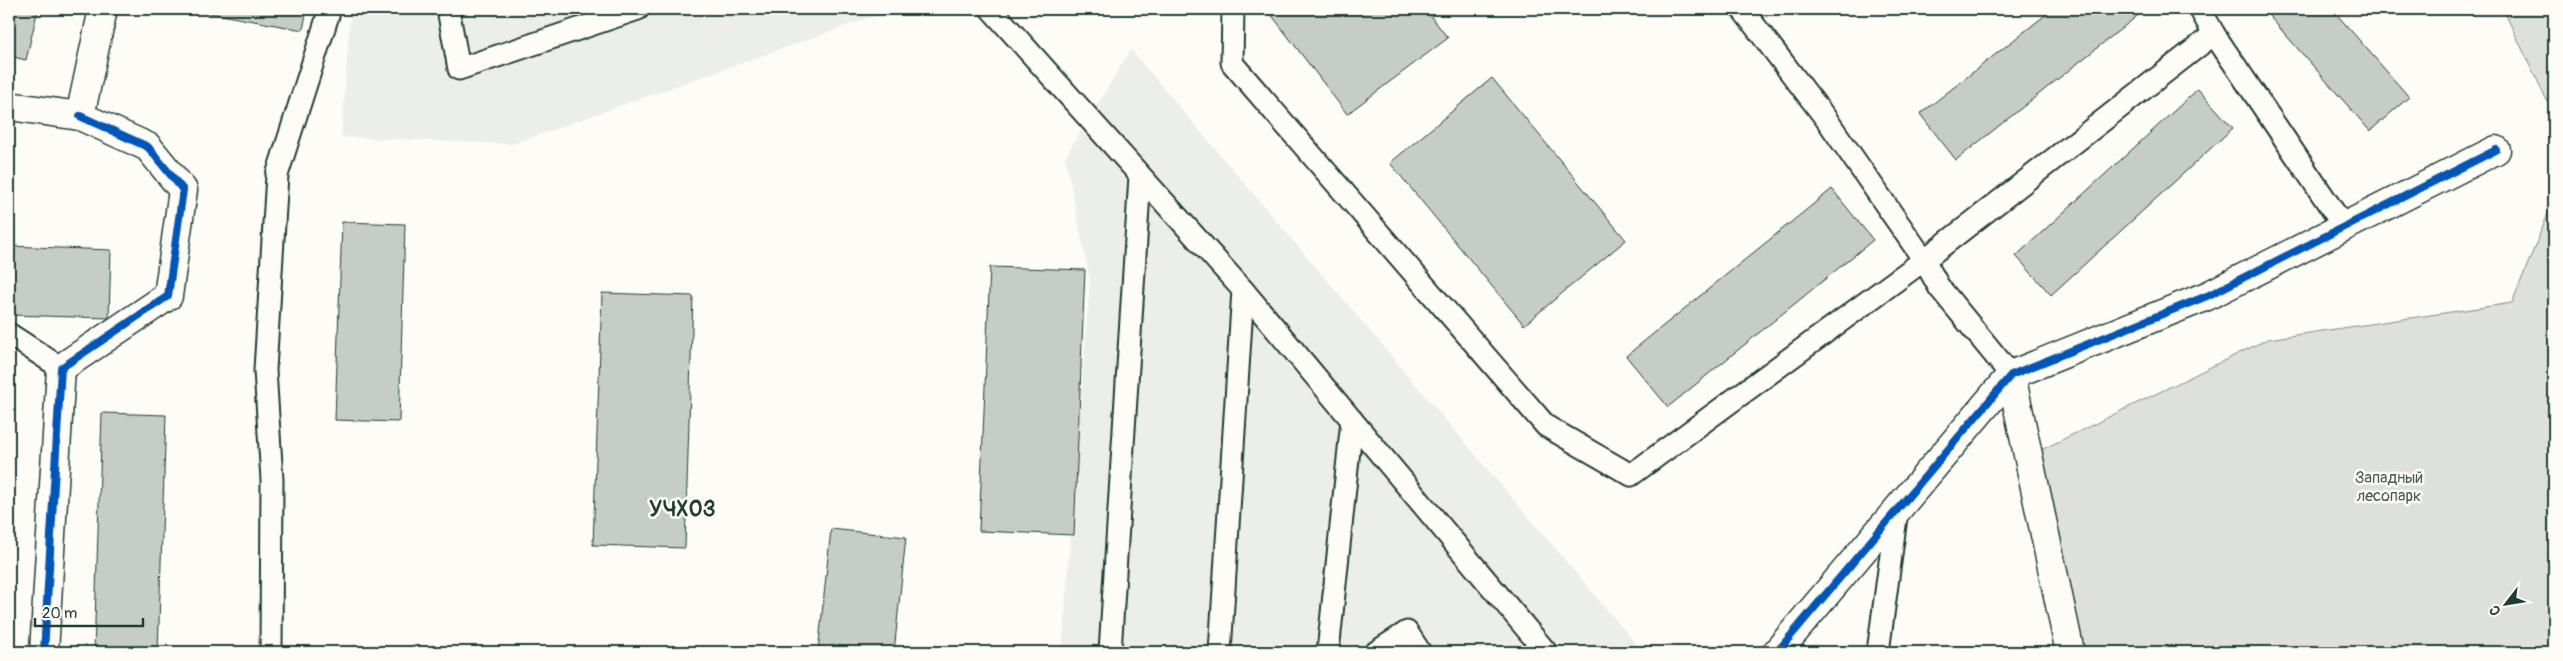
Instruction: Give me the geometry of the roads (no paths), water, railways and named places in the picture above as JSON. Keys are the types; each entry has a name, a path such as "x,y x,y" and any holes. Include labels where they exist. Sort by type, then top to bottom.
{"street":[{"path":"80,116 103,9"},
{"path":"9,106 80,116 148,148 183,190 168,296 60,368 44,652"},
{"path":"1778,652 2011,375 2207,296 2496,150"},
{"path":"2011,375 2070,652"}],"lane":[{"path":"271,652 272,480 265,370 277,175 330,9"},
{"path":"448,9 460,68 638,9"},
{"path":"991,9 1242,290 1546,652"},
{"path":"1232,9 1232,63 1546,426 1631,476 1924,260 2214,34"},
{"path":"1742,9 1827,120 1924,260 1939,287 2011,375"},
{"path":"2200,9 2214,34 2344,227"},
{"path":"1110,652 1140,176"},
{"path":"1220,652 1242,290"},
{"path":"9,334 60,368"},
{"path":"1328,652 1352,420"},
{"path":"1878,652 1897,510"},
{"path":"1376,652 1407,632 1420,652"}],"district":[{"name":"УЧХОЗ","path":"683,509"}],"park label":[{"name":"Западный лесопарк","path":"2389,487"}]}
